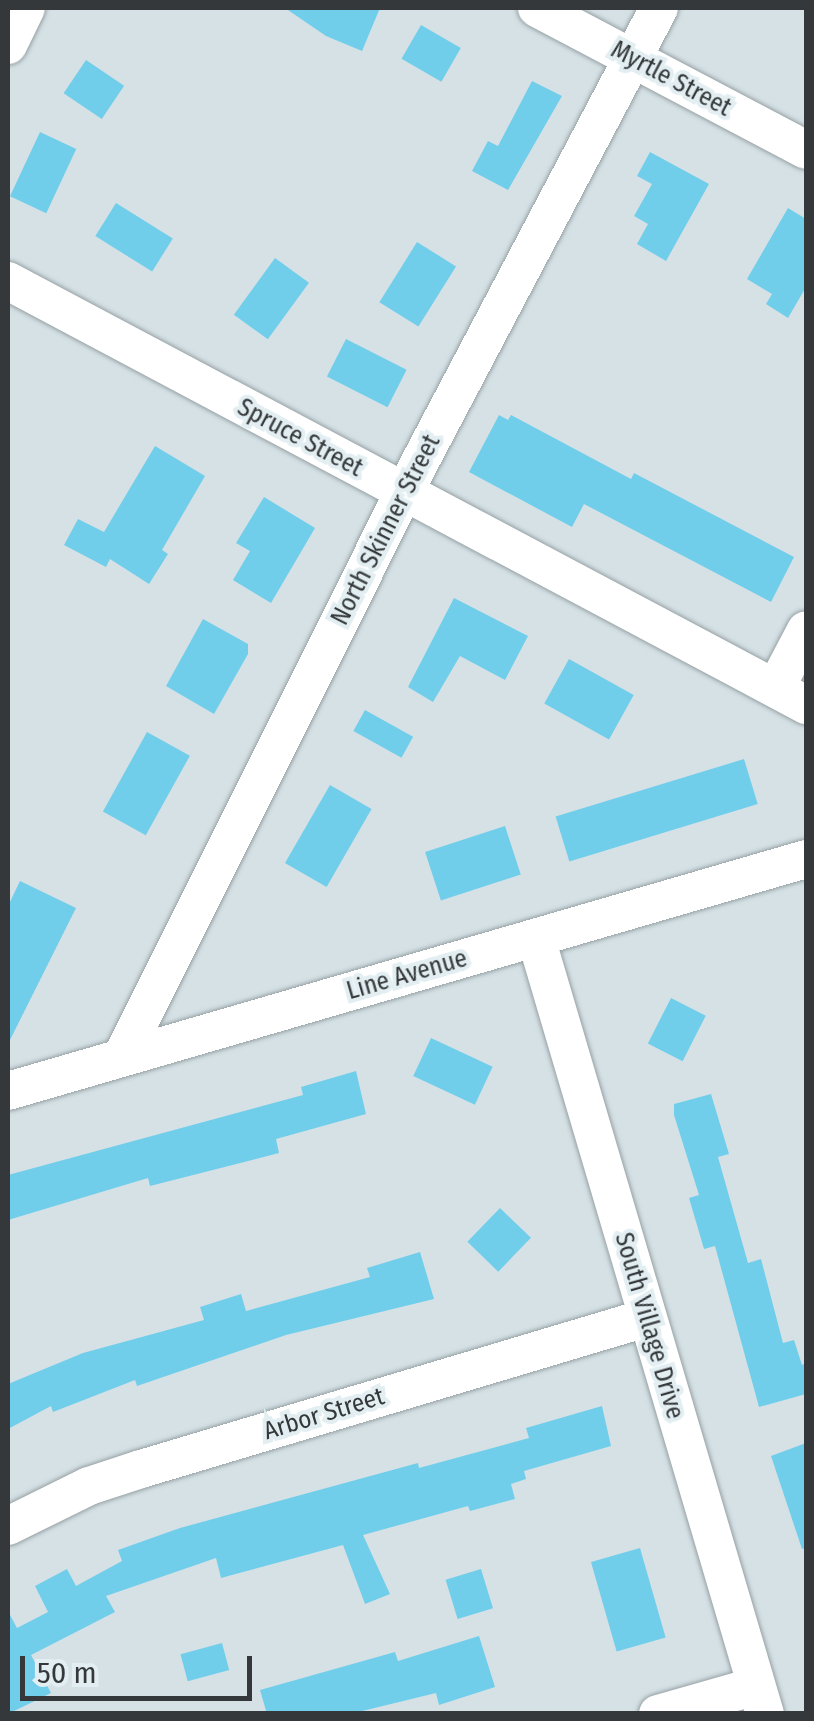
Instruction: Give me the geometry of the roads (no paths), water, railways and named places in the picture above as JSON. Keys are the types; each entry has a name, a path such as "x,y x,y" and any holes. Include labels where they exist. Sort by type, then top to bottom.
{"street":[{"path":"8,45 26,8"},
{"name":"Myrtle Street","path":"536,8 806,150"},
{"name":"North Skinner Street","path":"122,1057 403,494 659,8"},
{"name":"Spruce Street","path":"8,281 403,494 791,696"},
{"path":"791,696 806,630"},
{"name":"Line Avenue","path":"8,1091 806,860"},
{"name":"South Village Drive","path":"536,938 761,1700"},
{"name":"Arbor Street","path":"8,1526 124,1474 646,1318"},
{"path":"658,1714 761,1700"}]}
